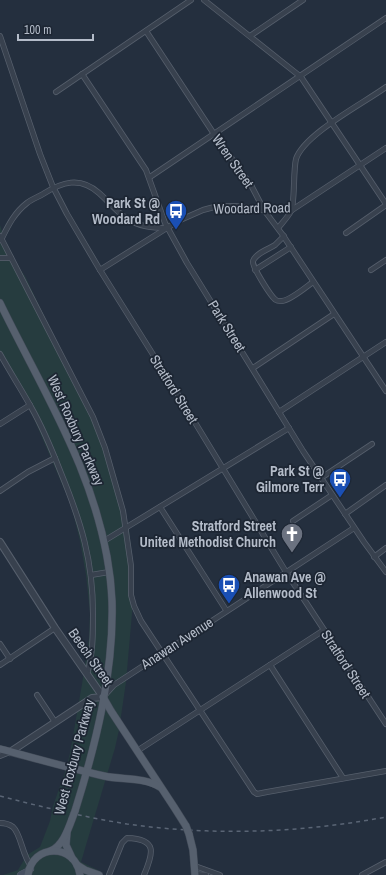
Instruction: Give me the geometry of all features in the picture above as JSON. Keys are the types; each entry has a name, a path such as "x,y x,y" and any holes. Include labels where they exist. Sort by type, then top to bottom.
{"main road":[{"name":"West Roxbury Parkway","path":"0,303 76,456 94,507 104,541 109,572 112,623 104,697 75,811 67,833 56,848 39,856 30,870"},
{"name":"Beech Street","path":"104,697 111,712 186,826 194,850 195,875"},
{"path":"0,749 86,772 112,778 147,782 160,787"},
{"name":"West Roxbury Parkway","path":"67,833 67,848 80,875"},
{"path":"50,851 63,853 85,870 99,875"},
{"path":"21,875 30,870"}],"street":[{"path":"56,92 191,0"},
{"path":"204,0 301,77 386,205 346,233"},
{"path":"250,36 303,0"},
{"path":"150,177 386,19"},
{"name":"Wren Street","path":"146,31 386,391"},
{"name":"Stratford Street","path":"0,36 26,117 53,188 100,270 286,572 386,724"},
{"name":"Park Street","path":"82,74 150,177 167,228 252,368 332,495 374,557 386,572"},
{"path":"278,228 292,210 294,175 297,158 310,140 332,123 386,87"},
{"name":"Woodard Road","path":"100,270 190,215 218,206 247,206 264,210 292,210 386,148"},
{"path":"0,239 10,221 27,203 66,182 81,183 90,186 126,218 140,225 152,228 167,228"},
{"path":"284,236 275,245 254,259 252,265 269,292 276,300 280,301 293,296 314,282"},
{"name":"West Roxbury Parkway","path":"0,239 93,417 105,448 126,527 131,566 131,595 141,621 163,652 254,792 257,794 343,778"},
{"path":"255,270 291,247"},
{"path":"0,258 11,258"},
{"path":"371,270 386,260"},
{"path":"252,368 334,314"},
{"path":"279,412 386,342"},
{"path":"0,354 2,361 30,405 55,458 83,531 89,557 93,599 93,638 90,664 87,674"},
{"path":"0,424 30,405"},
{"path":"104,541 223,470 289,428"},
{"path":"321,478 372,444"},
{"path":"0,491 28,472 55,458"},
{"path":"345,514 386,485"},
{"path":"293,521 332,495"},
{"path":"160,507 226,610"},
{"name":"Anawan Avenue","path":"104,697 114,685 226,610 354,528"},
{"name":"Beech Street","path":"0,542 55,628 104,697"},
{"path":"374,557 386,548"},
{"path":"91,575 109,572"},
{"path":"0,665 55,628"},
{"path":"137,751 324,630"},
{"path":"0,644 10,659"},
{"path":"270,665 343,778 386,771"},
{"path":"37,695 55,722"},
{"path":"0,756 10,752 92,698 104,697"},
{"path":"0,823 10,825 14,829 30,870"},
{"path":"108,875 122,843 127,838 144,840 147,843 151,858 144,875"},
{"path":"362,875 386,862"},
{"path":"195,866 220,875"},
{"path":"195,875 206,875"}],"green space":[{"path":"0,225 10,256 25,276 97,426 123,517 129,529 131,551 130,582 133,602 126,682 115,748 81,862 100,871 99,875 3,875 18,870 27,855 40,847 50,821 53,806 70,753 89,638 90,613 86,575 80,541 71,505 32,414 0,357"}],"railway":[{"path":"0,796 63,812 127,824 192,830 257,831 322,827 386,817"}],"place":[{"name":"Park St @ Woodard Rd","path":"176,230"},
{"name":"Park St @ Gilmore Terr","path":"340,498"},
{"name":"Stratford Street United Methodist Church","path":"292,554"},
{"name":"Anawan Ave @ Allenwood St","path":"229,604"}]}
